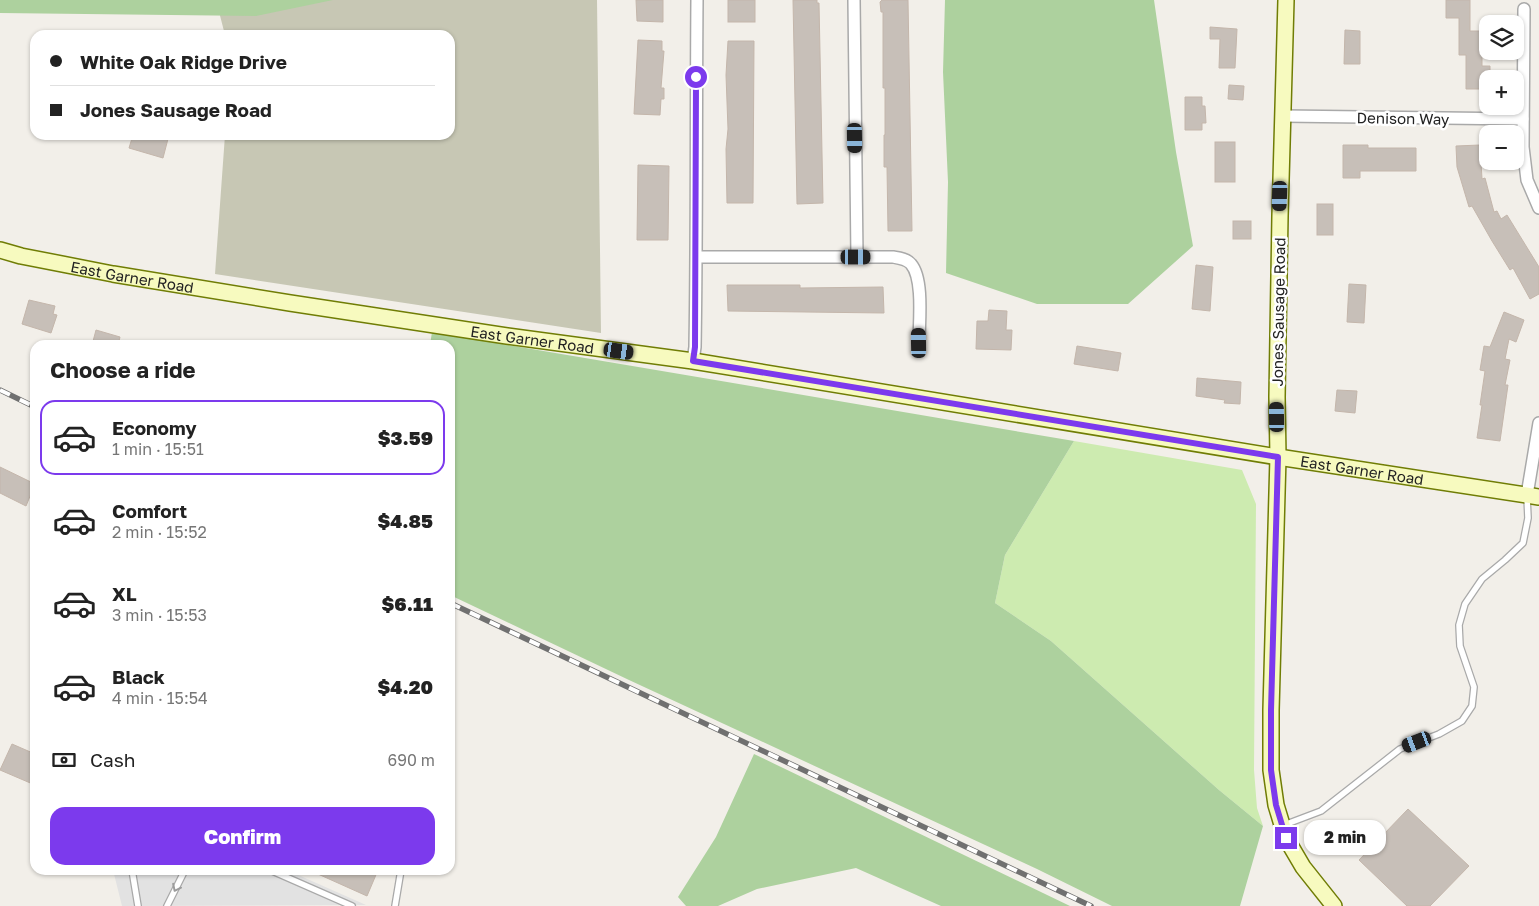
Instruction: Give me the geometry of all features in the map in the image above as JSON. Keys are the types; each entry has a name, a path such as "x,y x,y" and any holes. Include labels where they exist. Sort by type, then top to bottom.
{"main road":[{"name":"Jones Sausage Road","path":"1286,0 1277,346 1278,457 1271,770 1276,805 1286,838 1303,867 1334,906"},
{"name":"East Garner Road","path":"0,250 21,256 113,274 290,303 507,336 693,361 1278,457 1533,496"}],"street":[{"path":"693,361 697,257 697,0"},
{"path":"854,0 856,257"},
{"path":"1524,9 1523,147 1527,180 1539,208"},
{"name":"Denison Way","path":"1283,116 1523,119"},
{"path":"697,257 893,257 910,262 918,285 919,343"},
{"path":"1533,496 1539,423"}],"lane":[{"path":"1282,826 1321,811 1400,749 1439,734 1462,721 1472,706 1474,687 1460,646 1459,625 1465,604 1482,579 1524,543 1533,496"},
{"path":"133,875 138,906"},
{"path":"167,906 182,875"},
{"path":"281,875 352,906"},
{"path":"395,906 400,875"}],"shaded area":[{"path":"216,0 597,0 601,333 215,274 225,140 455,140 455,30 224,30"},
{"path":"114,875 298,875 366,905 122,906"}],"green space":[{"path":"0,0 333,0 256,16 0,13"},
{"path":"945,0 1154,0 1176,152 1193,246 1128,304 1037,304 946,273 948,182 943,72"},
{"path":"432,332 1074,441 1005,555 995,603 1051,641 1219,790 1263,826 1240,906 1112,906 1037,869 455,597 455,340 431,340"},
{"path":"1074,441 1242,470 1256,504 1254,770 1257,808 1263,826 1219,790 1051,641 995,603 1005,555"},
{"path":"754,754 1070,906 941,906 856,868 757,889 718,906 686,906 678,897 716,837"}],"building":[{"path":"636,0 663,0 663,22 637,21"},
{"path":"728,0 755,0 755,22 728,22"},
{"path":"793,0 817,0 817,3 819,3 823,203 797,204"},
{"path":"882,0 908,0 912,231 888,231 887,167 884,167 885,88 883,88 883,12 881,12 880,2"},
{"path":"1446,0 1470,0 1470,31 1479,31 1479,60 1482,60 1482,66 1490,66 1490,70 1479,70 1479,89 1466,89 1466,55 1459,55 1459,18 1446,18"},
{"path":"1210,27 1237,29 1235,68 1219,68 1220,39 1210,39"},
{"path":"1345,30 1360,31 1360,64 1344,64"},
{"path":"638,40 662,41 662,51 664,51 661,88 664,88 664,99 661,99 660,115 634,114"},
{"path":"728,41 754,41 753,203 727,203 726,149 728,129 726,75"},
{"path":"1229,85 1244,86 1243,100 1228,99"},
{"path":"1185,97 1202,97 1202,106 1205,106 1206,123 1202,123 1202,130 1185,130"},
{"path":"131,140 168,140 163,158 129,148"},
{"path":"1215,142 1235,142 1235,182 1215,182"},
{"path":"1343,145 1368,145 1368,148 1416,148 1416,171 1360,171 1360,178 1343,178"},
{"path":"1479,145 1479,170 1481,170 1482,179 1485,178 1494,212 1497,211 1501,219 1507,215 1539,267 1539,294 1530,299 1513,268 1510,270 1472,206 1469,207 1457,167 1456,146"},
{"path":"638,165 669,166 668,240 637,240"},
{"path":"1317,204 1333,204 1333,235 1317,235"},
{"path":"1233,221 1251,221 1251,239 1233,239"},
{"path":"1196,265 1213,267 1210,311 1192,309"},
{"path":"1349,284 1366,285 1364,323 1347,322"},
{"path":"727,285 800,285 800,288 883,287 884,313 728,311"},
{"path":"29,300 55,306 53,314 57,315 51,333 22,324"},
{"path":"989,310 1007,311 1006,330 1012,330 1011,350 976,349 977,321 988,321"},
{"path":"1504,312 1524,320 1516,342 1509,339 1505,359 1510,360 1505,385 1508,385 1500,441 1477,438 1485,371 1480,370 1484,346 1490,347"},
{"path":"96,330 120,337 119,340 93,340"},
{"path":"1077,346 1121,353 1118,371 1074,364"},
{"path":"1197,378 1241,382 1240,404 1224,403 1225,400 1196,396"},
{"path":"1337,390 1357,391 1355,413 1335,411"},
{"path":"0,467 30,482 30,496 26,506 0,493"},
{"path":"12,744 30,752 30,783 0,770"},
{"path":"1408,809 1469,866 1430,906 1407,906 1359,860"},
{"path":"320,875 376,875 367,896"}],"railway":[{"path":"0,390 30,405"},
{"path":"455,605 1091,906"}],"route":[{"path":"696,77 697,257 693,361 1278,457 1271,770 1276,805 1286,838"}]}
